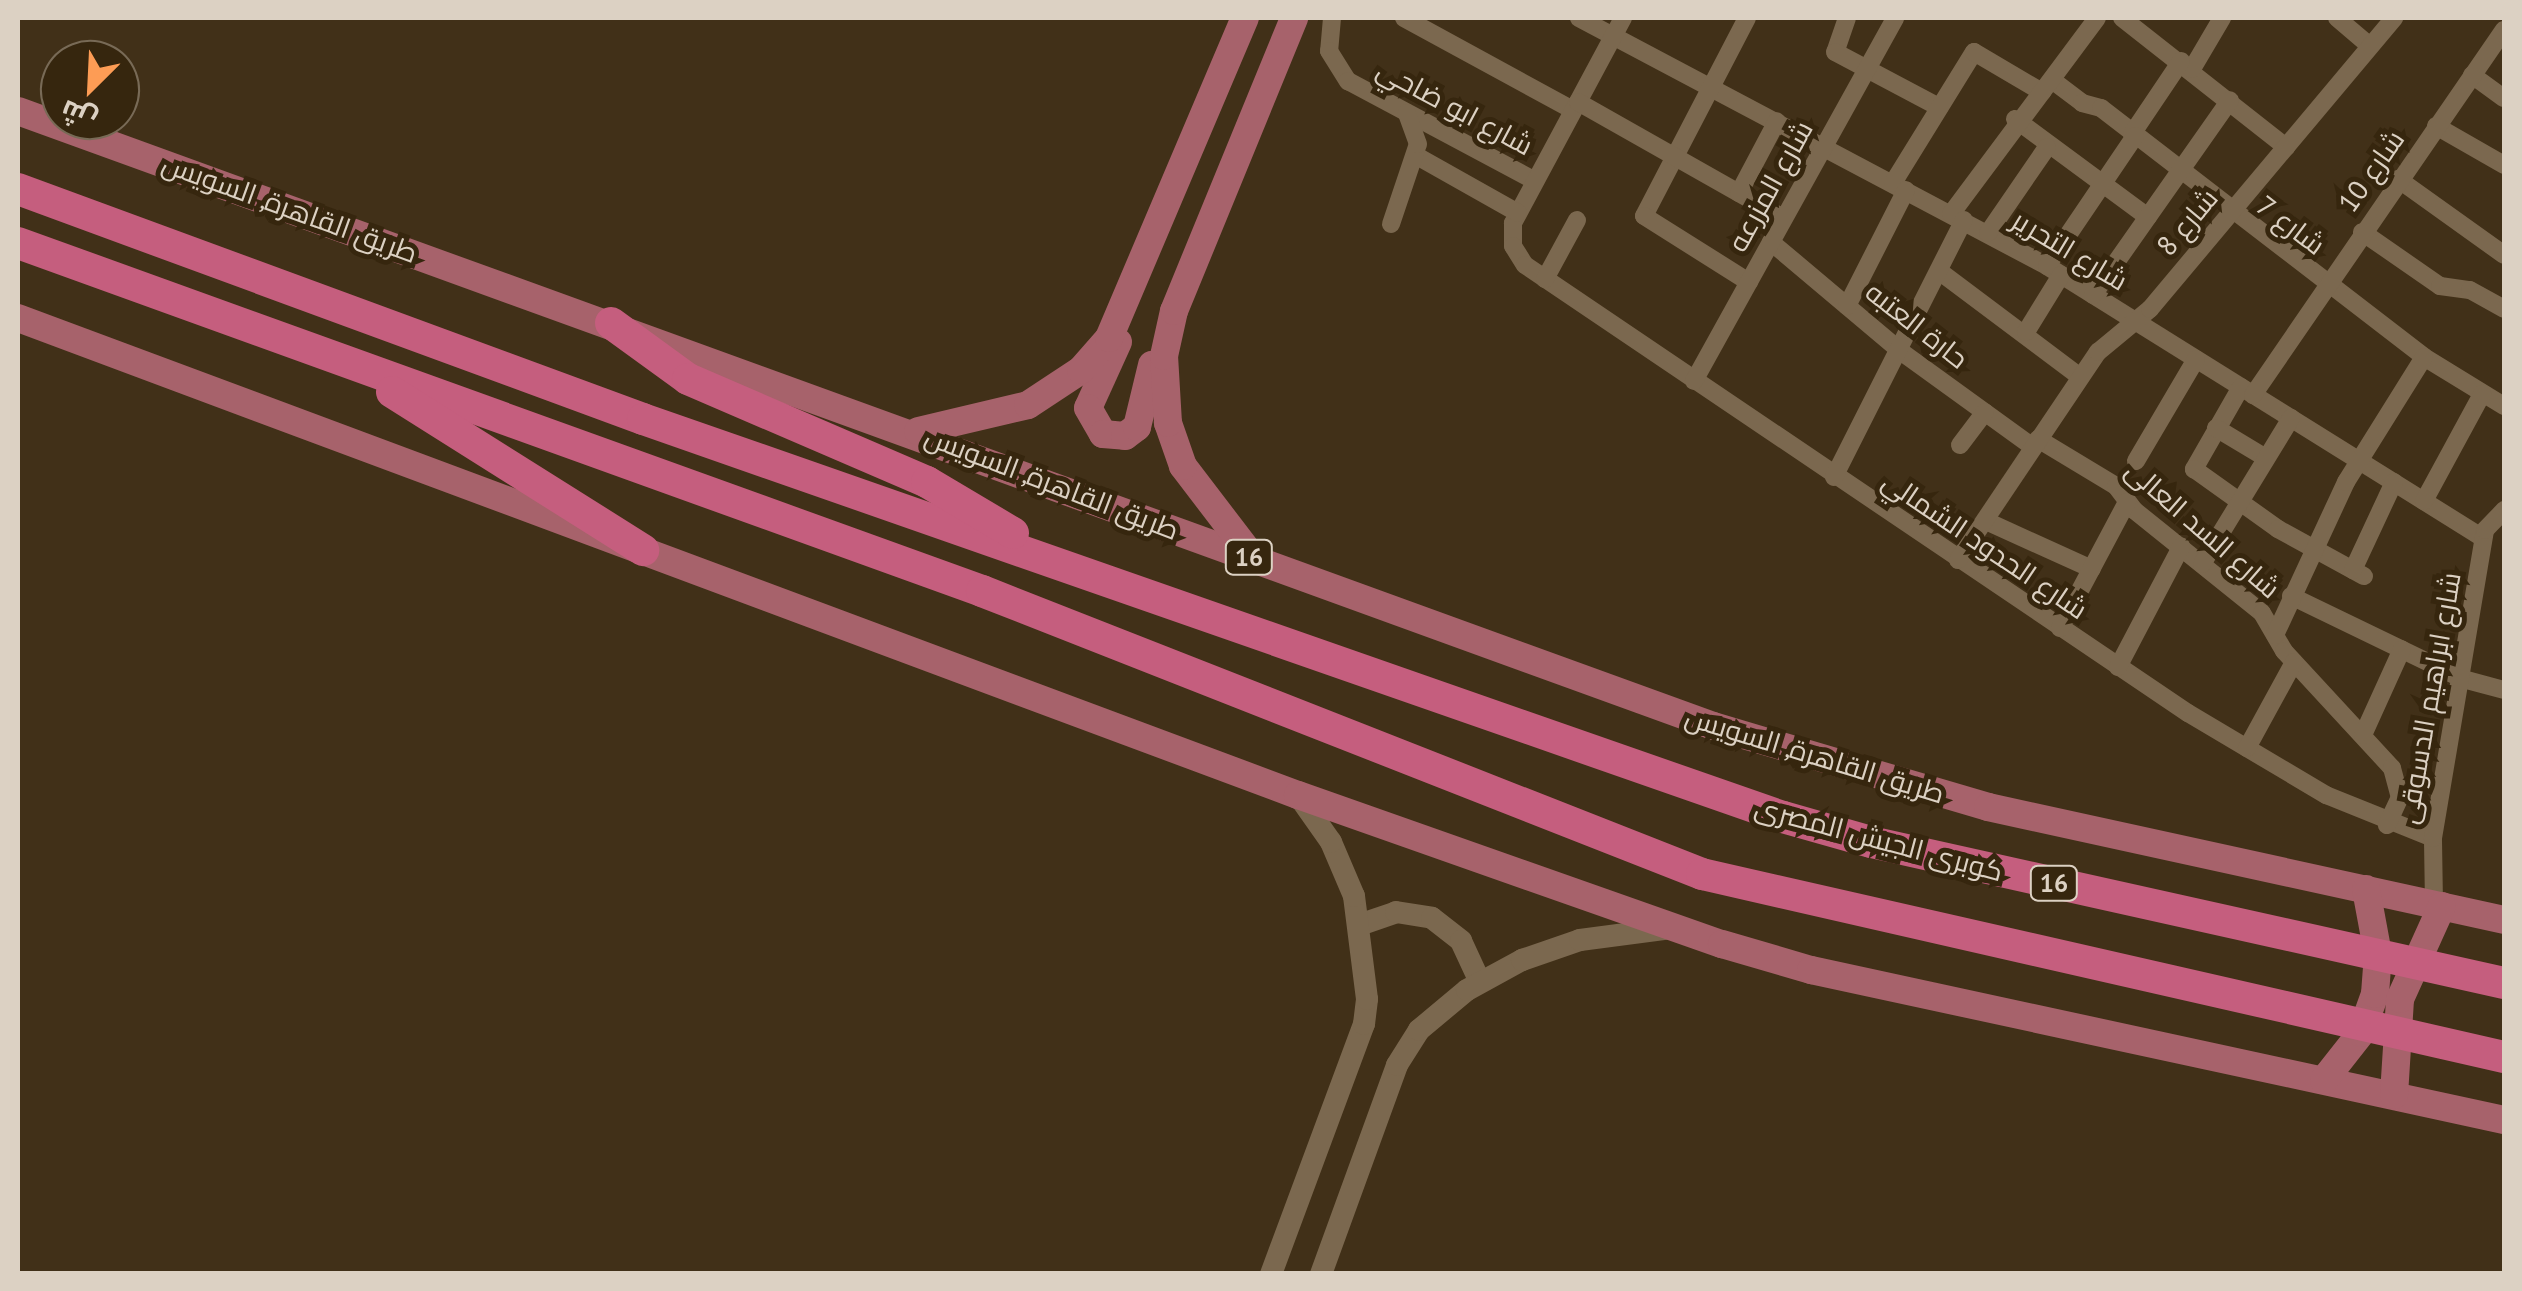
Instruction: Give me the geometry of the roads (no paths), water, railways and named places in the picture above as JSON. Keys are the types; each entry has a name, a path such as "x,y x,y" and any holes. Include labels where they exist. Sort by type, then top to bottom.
{"highway":[{"name":"16","path":"18,189 644,420 1040,555"},
{"path":"18,243 982,591 1610,839 1797,900 2504,1057"},
{"name":"16","path":"612,323 688,379 927,482 1040,555"},
{"path":"338,358 643,550"},
{"name":"كوبرى الجيش المصرى","path":"1040,555 1871,842 2504,983"}],"main road":[{"path":"1245,18 1120,321 1117,346 1088,408 1091,424 1110,437 1137,427 1168,333 1294,18"},
{"name":"طريق القاهرة, السويس","path":"18,111 915,431 1255,560 1804,756 1988,807 2504,920"},
{"path":"18,318 1298,795 1679,928 1811,970 2504,1120"},
{"path":"915,431 988,419 1038,400 1081,370 1120,321"},
{"path":"1168,333 1162,378 1174,445 1194,485 1255,560"},
{"path":"2324,1080 2351,1050 2375,994 2378,954 2366,889"},
{"path":"2394,1095 2400,999 2438,905"}],"street":[{"name":"شارع ابو ضاحي","path":"1332,18 1329,51 1348,81 1535,181"},
{"path":"1404,18 1674,156 1784,218"},
{"name":"شارع التحرير","path":"1578,18 2054,270 2483,538"},
{"path":"1415,156 1518,213 1623,18"},
{"path":"1747,18 1644,221 1749,282"},
{"path":"1844,18 1834,48 1939,106 1847,306"},
{"name":"شارع المزرعه","path":"1694,381 1894,18"},
{"path":"1834,477 1939,271 1957,217 2015,120 2047,86 2098,18"},
{"path":"2026,332 2054,270 2101,186 2133,135 2222,18"},
{"path":"2337,18 2370,46"},
{"name":"شارع 8","path":"1958,560 2110,338 2134,320 2230,213 2394,18"},
{"path":"2131,20 2286,147"},
{"name":"شارع 10","path":"2238,503 2194,470 2216,428 2326,286 2504,30"},
{"name":"شارع 7","path":"1939,106 1977,51 2047,86 2133,135 2326,286 2424,357 2504,406"},
{"path":"2472,75 2504,98"},
{"path":"2093,295 2230,100"},
{"path":"1390,224 1415,156 1418,133 1407,113"},
{"path":"2015,120 2148,217"},
{"path":"1739,193 1777,121"},
{"path":"2436,126 2504,165"},
{"path":"1988,233 2047,146"},
{"path":"2398,179 2504,255"},
{"name":"شارع الحدود الشمالي","path":"1518,213 1513,246 1525,265 1834,477 2118,667 2247,748 2386,825 2433,838"},
{"path":"1545,279 1577,220"},
{"path":"2362,232 2440,286 2470,290 2504,309"},
{"name":"حارة العتبه","path":"1771,242 1899,349 1984,412 2036,443"},
{"path":"1939,271 2026,332 2080,377"},
{"path":"2274,634 2312,549 2359,460 2424,357"},
{"path":"2136,461 2196,359"},
{"path":"2424,500 2482,394"},
{"path":"1960,444 1984,412"},
{"path":"2202,564 2291,418"},
{"path":"2216,428 2266,458"},
{"name":"شارع السد العالى","path":"2036,443 2116,486 2128,502 2257,608 2294,662 2363,736 2399,783 2386,825"},
{"path":"2238,503 2359,573 2394,482"},
{"path":"2060,628 2128,502"},
{"name":"شارع ابراهيم الدسوقى","path":"2438,905 2433,838 2464,679 2483,538 2492,517 2504,510"},
{"path":"1986,521 2092,570"},
{"path":"2118,667 2181,547"},
{"path":"2290,596 2464,679 2504,690"},
{"path":"2363,736 2402,650"},
{"path":"2247,748 2294,662"},
{"path":"1271,1274 1364,1024 1362,924 1338,855 1298,795"},
{"path":"1362,924 1396,912 1432,918 1461,940 1480,982"},
{"path":"1321,1274 1397,1064 1419,1030 1480,982 1580,940 1679,928"}]}
